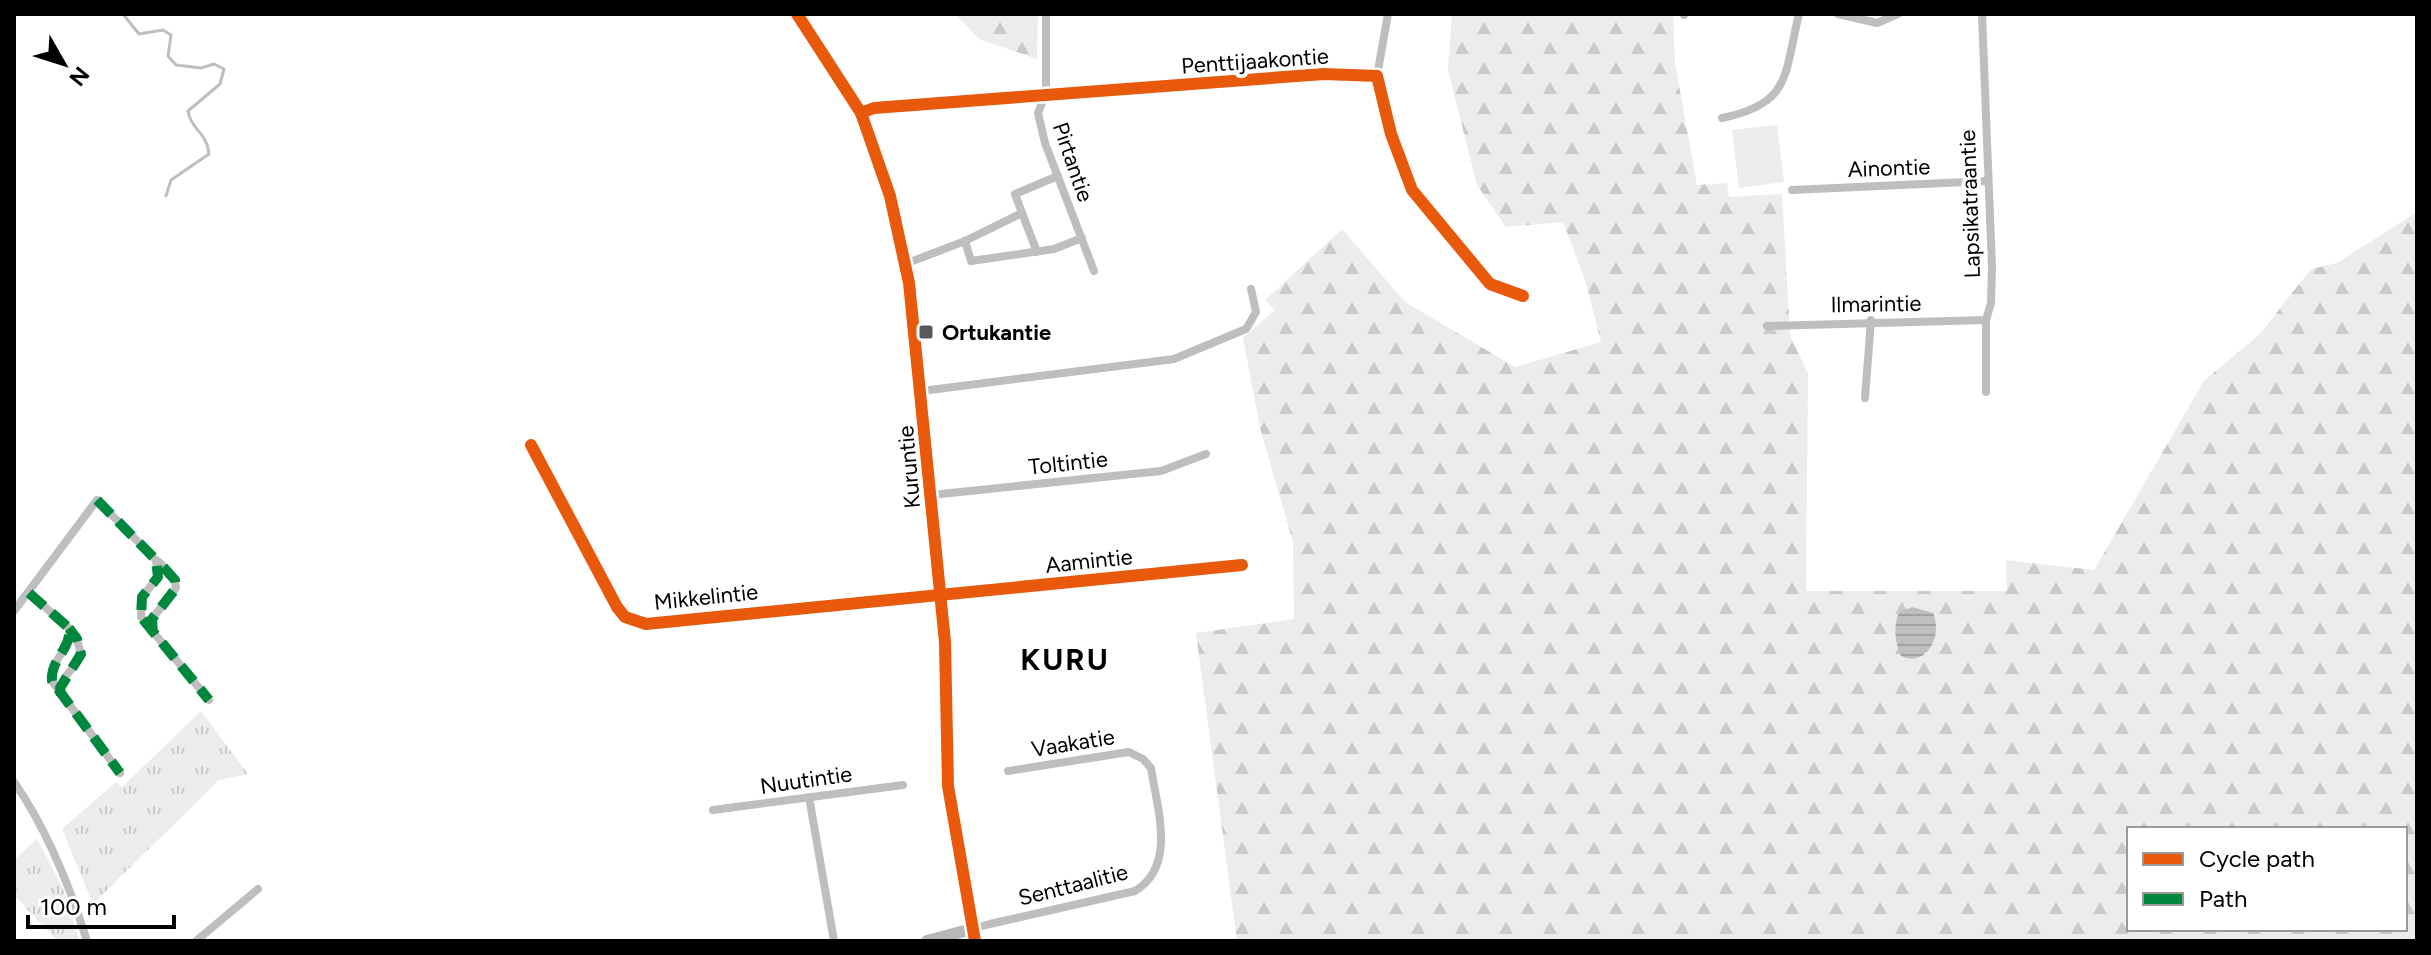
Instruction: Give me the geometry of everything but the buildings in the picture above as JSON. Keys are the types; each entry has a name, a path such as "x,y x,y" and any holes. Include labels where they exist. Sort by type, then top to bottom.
{"street":[{"name":"Kuruntie","path":"797,14 861,113 890,196 905,264 922,391 948,690 948,786 973,935"},
{"name":"Pirtantie","path":"1046,14 1046,93 1038,113 1094,271"},
{"path":"1388,14 1377,76 1391,134 1412,190 1490,284 1523,296"},
{"path":"1722,118 1746,113 1771,101 1782,82 1799,14"},
{"path":"1838,14 1877,23 1898,14"},
{"name":"Lapsikatraantie","path":"1982,14 1992,267 1991,303 1986,320 1986,392"},
{"name":"Penttijaakontie","path":"861,113 874,108 1046,93 1261,81 1324,74 1377,76"},
{"path":"1037,252 1015,194 1058,176"},
{"name":"Ainontie","path":"1792,190 1988,181"},
{"path":"905,264 965,241 1022,213"},
{"path":"965,241 971,261 1037,252 1082,238"},
{"path":"922,391 1174,359 1246,329 1256,312 1251,289"},
{"path":"1865,398 1871,320"},
{"name":"Ilmarintie","path":"1767,326 1871,320 1986,320"},
{"name":"Mikkelintie","path":"531,445 617,607 634,622 646,624 940,594"},
{"name":"Toltintie","path":"931,495 1161,471 1206,454"},
{"path":"14,611 97,500 175,580 176,588 152,619 153,634"},
{"path":"156,560 158,577 139,606 141,617 209,700"},
{"name":"Aamintie","path":"940,594 1242,565"},
{"path":"29,593 69,628 77,639 81,654 60,688 61,695"},
{"path":"69,628 68,643 52,665 51,673 61,695 120,773"},
{"name":"Vaakatie","path":"1008,771 1129,752 1143,759"},
{"name":"Senttaalitie","path":"973,935 1116,896 1148,883 1155,876 1161,851 1151,768 1143,759"},
{"path":"14,782 50,846 74,900 87,941"},
{"name":"Nuutintie","path":"713,810 903,785"},
{"path":"809,797 834,941"},
{"path":"196,941 258,889"},
{"path":"927,941 973,935"}],"green space":[{"path":"955,14 1038,14 1037,59 979,39"},
{"path":"1452,14 1673,14 1675,63 1697,185 1727,183 1729,197 1782,194 1790,335 1808,374 1806,591 2007,591 2006,560 2094,570 2204,381 2260,334 2311,269 2337,263 2417,212 2417,941 1237,941 1196,633 1294,619 1293,542 1260,428 1243,338 1275,310 1265,300 1342,229 1405,302 1515,367 1601,342 1585,280 1563,222 1506,227 1477,185 1448,70","holes":["1899,612 1937,622 1926,655 1896,633"]},
{"path":"1777,125 1784,182 1739,188 1732,130"},
{"path":"201,711 248,774 219,780 93,904 62,829 116,782 122,787"},
{"path":"37,839 63,889 80,941 57,941 14,895 14,860"}],"shaded area":[{"path":"1912,607 1933,613 1936,631 1925,653 1910,658 1901,656 1895,629 1899,612"}],"waterway":[{"path":"123,14 139,34 163,30 171,35 168,56 176,65 201,68 214,64 224,69 220,84 188,111 209,154 171,180 166,196"}],"marked path":[{"path":"97,500 156,560 158,577 142,597 141,617 209,700"},
{"path":"153,634 152,619 176,588 175,580 158,561"},
{"path":"29,593 69,628 67,642 54,666 52,681 120,773"},
{"path":"61,695 60,688 81,654 77,639 69,628"}],"cycle path":[{"path":"797,14 861,113 890,196 909,283 945,642 948,786 975,941"},
{"path":"861,113 874,108 1324,74 1377,76 1391,134 1412,190 1490,284 1523,296"},
{"path":"531,445 617,607 625,617 646,624 1242,565"}],"place":[{"name":"Ortukantie","path":"926,332"}],"district":[{"name":"KURU","path":"1065,659"}]}
